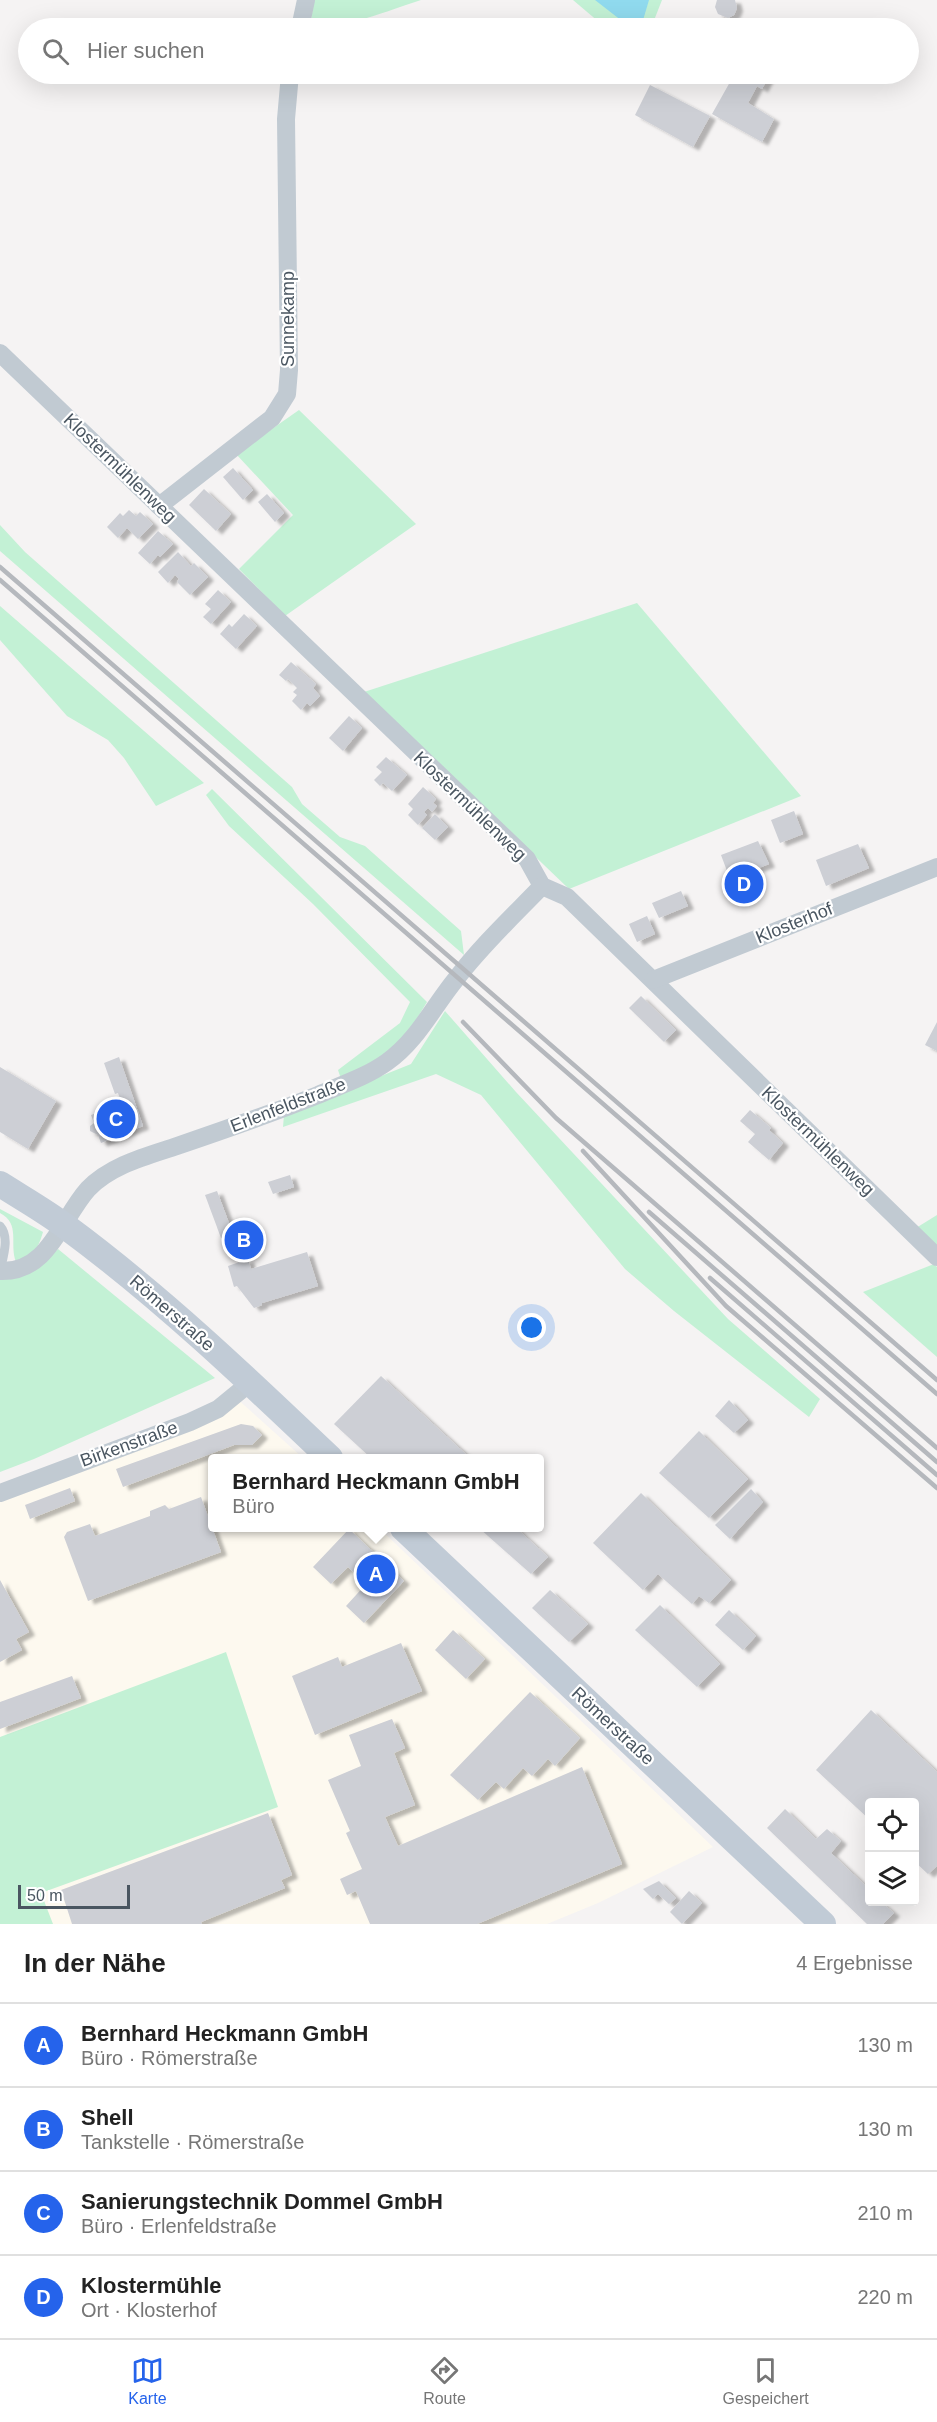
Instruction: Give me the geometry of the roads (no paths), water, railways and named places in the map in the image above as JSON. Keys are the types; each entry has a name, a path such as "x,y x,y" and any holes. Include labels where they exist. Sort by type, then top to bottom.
{"main road":[{"name":"Römerstraße","path":"0,1184 64,1225 159,1300 251,1382 326,1454"},
{"name":"Römerstraße","path":"408,1532 823,1924"}],"street":[{"path":"302,18 306,0"},
{"name":"Sunnekamp","path":"159,506 272,418 287,394 289,370 286,118 289,84"},
{"name":"Klostermühlenweg","path":"0,353 527,859 543,886 567,897 937,1257"},
{"name":"Klosterhof","path":"652,980 937,867"},
{"name":"Erlenfeldstraße","path":"0,1271 28,1266 42,1256 89,1189 110,1172 142,1158 282,1110 360,1078 387,1063 407,1046 463,969 543,886"},
{"name":"Birkenstraße","path":"0,1493 190,1422 218,1409 251,1382"}],"lane":[{"path":"0,1226 4,1230 5,1245 0,1271"}],"water":[{"path":"595,0 649,0 644,18 618,18"}],"railway":[{"path":"0,567 937,1380"},
{"path":"0,580 937,1394"},
{"path":"463,1022 556,1118 937,1448"},
{"path":"583,1151 726,1306 937,1488"},
{"path":"649,1212 937,1462"},
{"path":"710,1278 937,1475"}],"place":[{"name":"Klostermühle","path":"744,884"},
{"name":"Sanierungstechnik Dommel GmbH","path":"116,1119"},
{"name":"Shell","path":"244,1240"},
{"name":"Bernhard Heckmann GmbH","path":"376,1574"}]}
